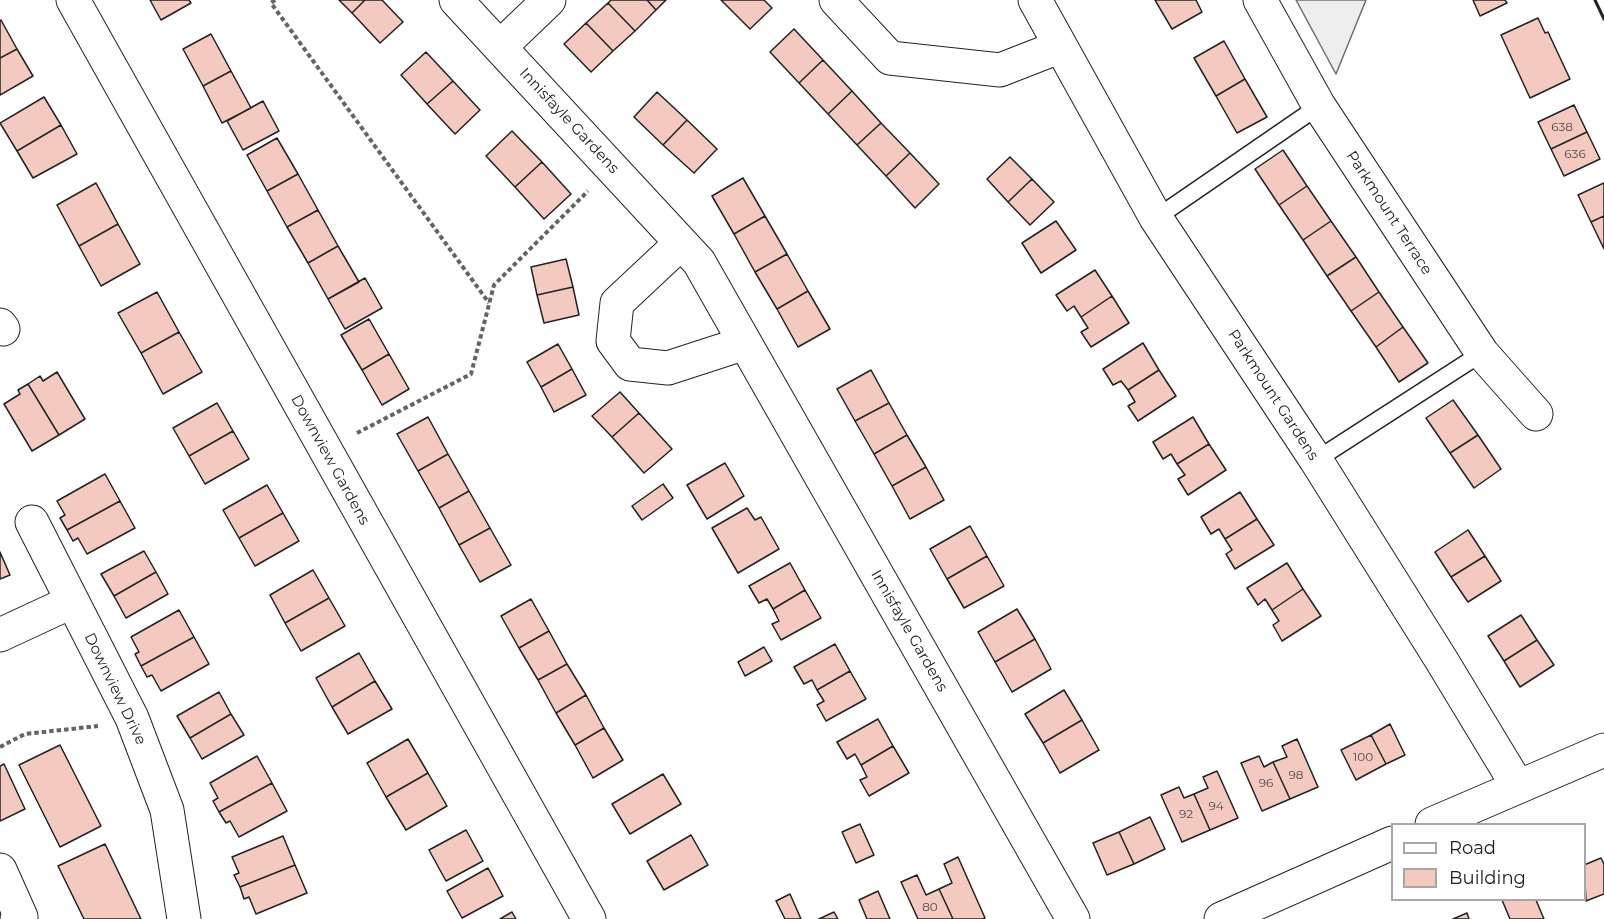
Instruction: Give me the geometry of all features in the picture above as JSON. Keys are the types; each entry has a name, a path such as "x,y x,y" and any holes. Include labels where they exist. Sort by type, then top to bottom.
{"street":[{"name":"Downview Gardens","path":"73,0 589,919"},
{"name":"Innisfayle Gardens","path":"456,0 699,262 1073,919"},
{"path":"501,46 549,0"},
{"path":"836,0 890,58 1000,70 1059,47"},
{"name":"Parkmount Gardens","path":"1035,0 1059,47 1156,218 1316,460 1517,786"},
{"name":"Parkmount Terrace","path":"1260,0 1319,106 1482,353 1536,414"},
{"path":"681,243 617,303 614,341 630,364 668,368 745,343"},
{"name":"Downview Drive","path":"32,522 132,718 167,810 184,919"},
{"path":"0,635 71,602"},
{"path":"1436,823 1604,750"},
{"path":"1241,915 1391,843"},
{"path":"0,870 21,917 17,919"}],"lane":[{"path":"1156,218 1319,106"},
{"path":"1316,460 1482,353"}],"path":[{"path":"274,0 271,3 490,304"},
{"path":"324,450 471,374 494,285 611,166"},
{"path":"0,747 25,734 86,728 132,718"}],"shaded area":[{"path":"1296,0 1366,0 1336,74"}],"building":[{"path":"150,0 189,0 191,3 161,20"},
{"path":"339,0 365,0 352,13"},
{"path":"365,0 382,0 403,22 380,43 352,13"},
{"path":"611,0 647,0 656,10 635,31 608,3"},
{"path":"647,0 666,0 656,10"},
{"path":"721,0 764,0 772,8 750,29"},
{"path":"1155,0 1196,0 1202,12 1172,29"},
{"path":"1473,0 1505,0 1507,3 1480,16"},
{"path":"608,3 635,31 613,51 586,23"},
{"path":"1538,18 1545,33 1548,32 1570,79 1530,98 1501,35"},
{"path":"0,21 17,49 0,58"},
{"path":"586,23 613,51 591,72 564,44"},
{"path":"794,29 823,60 799,83 770,52"},
{"path":"211,34 231,71 203,86 183,49"},
{"path":"1224,41 1245,79 1216,96 1194,58"},
{"path":"17,49 33,76 0,95 0,58"},
{"path":"426,52 453,81 427,104 401,75"},
{"path":"823,60 852,91 828,114 799,83"},
{"path":"231,71 251,108 222,123 203,86"},
{"path":"1245,79 1267,117 1237,133 1216,96"},
{"path":"453,81 480,110 455,134 427,104"},
{"path":"852,91 881,123 857,145 828,114"},
{"path":"657,92 687,120 663,145 634,117"},
{"path":"44,97 61,125 17,151 0,123"},
{"path":"263,101 279,131 243,150 227,121"},
{"path":"1574,105 1587,132 1551,149 1538,122"},
{"path":"687,120 717,149 694,173 663,145"},
{"path":"881,123 910,153 886,176 857,145"},
{"path":"61,125 77,154 33,178 17,151"},
{"path":"512,131 542,162 515,187 486,156"},
{"path":"1587,132 1600,159 1564,176 1551,149"},
{"path":"277,138 298,174 267,191 247,155"},
{"path":"1283,150 1307,186 1279,205 1255,169"},
{"path":"910,153 939,184 915,208 886,176"},
{"path":"1010,157 1032,179 1008,202 987,179"},
{"path":"542,162 571,194 544,219 515,187"},
{"path":"298,174 318,210 287,227 267,191"},
{"path":"743,178 765,216 734,234 712,196"},
{"path":"1032,179 1054,202 1030,225 1008,202"},
{"path":"96,183 118,224 79,246 57,205"},
{"path":"1604,183 1604,216 1591,222 1578,195"},
{"path":"1307,186 1331,221 1303,240 1279,205"},
{"path":"318,210 338,246 308,263 287,227"},
{"path":"765,216 787,254 755,272 734,234"},
{"path":"1604,216 1604,249 1591,222"},
{"path":"1056,221 1076,250 1041,273 1022,243"},
{"path":"1331,221 1356,257 1327,276 1303,240"},
{"path":"118,224 140,264 101,286 79,246"},
{"path":"338,246 359,282 328,299 308,263"},
{"path":"787,254 808,291 777,309 755,272"},
{"path":"1356,257 1379,292 1351,311 1327,276"},
{"path":"566,259 573,287 537,295 531,267"},
{"path":"1095,270 1112,296 1081,317 1074,306 1067,311 1056,295"},
{"path":"365,278 382,308 345,329 328,299"},
{"path":"573,287 579,315 544,323 537,295"},
{"path":"808,291 830,329 798,347 777,309"},
{"path":"157,292 179,332 141,353 118,313"},
{"path":"1379,292 1403,327 1376,347 1351,311"},
{"path":"1112,296 1129,323 1091,347 1081,332 1088,328 1081,317"},
{"path":"369,319 389,354 362,370 341,335"},
{"path":"1403,327 1428,363 1399,382 1376,347"},
{"path":"179,332 202,372 163,394 141,353"},
{"path":"1143,343 1159,370 1128,390 1121,381 1113,385 1103,369"},
{"path":"558,344 572,369 541,387 527,362"},
{"path":"389,354 409,389 382,405 362,370"},
{"path":"572,369 586,395 554,412 541,387"},
{"path":"871,370 889,403 855,421 837,389"},
{"path":"1159,370 1176,396 1138,421 1128,406 1135,402 1128,390"},
{"path":"57,372 85,419 59,435 28,384 40,376 43,381"},
{"path":"28,384 59,435 32,451 4,404 20,394 18,390"},
{"path":"620,392 639,413 612,437 592,416"},
{"path":"1453,400 1478,435 1450,453 1426,418"},
{"path":"217,403 233,431 189,456 173,428"},
{"path":"889,403 907,435 874,454 855,421"},
{"path":"639,413 672,449 644,473 612,437"},
{"path":"428,417 448,454 418,471 397,434"},
{"path":"1193,417 1209,444 1177,464 1171,454 1163,459 1153,442"},
{"path":"233,431 249,459 205,484 189,456"},
{"path":"907,435 926,467 892,486 874,454"},
{"path":"1478,435 1501,469 1474,488 1450,453"},
{"path":"1209,444 1226,470 1188,495 1178,479 1185,475 1177,464"},
{"path":"448,454 469,491 439,508 418,471"},
{"path":"725,463 744,496 707,519 687,485"},
{"path":"926,467 944,500 910,519 892,486"},
{"path":"105,474 120,501 67,530 60,518 65,515 57,501"},
{"path":"663,484 673,498 642,520 632,506"},
{"path":"267,485 283,513 239,538 223,510"},
{"path":"469,491 490,528 459,545 439,508"},
{"path":"1240,492 1257,519 1225,539 1219,529 1211,534 1201,517"},
{"path":"120,501 135,528 87,554 78,538 73,541 67,530"},
{"path":"747,508 755,520 761,517 779,549 738,573 712,528"},
{"path":"283,513 299,541 255,566 239,538"},
{"path":"1257,519 1274,545 1235,569 1226,554 1232,550 1225,539"},
{"path":"970,526 987,556 947,579 930,549"},
{"path":"490,528 511,565 480,582 459,545"},
{"path":"1468,530 1485,556 1451,577 1435,552"},
{"path":"144,551 156,572 114,596 101,574"},
{"path":"0,552 10,575 0,579"},
{"path":"987,556 1004,586 964,608 947,579"},
{"path":"1485,556 1501,581 1468,602 1451,577"},
{"path":"790,563 805,590 773,609 767,599 759,603 749,586"},
{"path":"1287,563 1303,589 1272,610 1265,599 1258,605 1247,588"},
{"path":"313,570 329,598 285,623 270,595"},
{"path":"156,572 168,594 126,618 114,596"},
{"path":"1303,589 1321,616 1282,641 1273,625 1279,621 1272,610"},
{"path":"805,590 821,618 781,640 772,624 779,621 773,609"},
{"path":"329,598 345,626 301,651 285,623"},
{"path":"531,599 549,631 519,648 501,616"},
{"path":"1017,609 1035,639 995,662 978,632"},
{"path":"179,610 194,637 141,666 135,654 139,652 131,637"},
{"path":"1521,615 1537,640 1504,661 1488,636"},
{"path":"549,631 567,664 538,680 519,648"},
{"path":"194,637 209,664 161,691 152,675 147,677 141,666"},
{"path":"1035,639 1051,669 1012,692 995,662"},
{"path":"1537,640 1554,665 1520,687 1504,661"},
{"path":"835,644 850,671 817,690 812,680 804,684 794,667"},
{"path":"764,647 772,661 745,676 738,662"},
{"path":"359,653 375,681 332,707 316,678"},
{"path":"567,664 586,695 556,713 538,680"},
{"path":"850,671 866,699 826,721 817,705 824,701 817,690"},
{"path":"375,681 392,709 348,734 332,707"},
{"path":"1064,690 1082,720 1043,743 1025,714"},
{"path":"219,692 231,714 190,738 177,716"},
{"path":"586,695 604,728 575,745 556,713"},
{"path":"231,714 244,735 202,759 190,738"},
{"path":"878,719 893,746 861,765 855,754 847,759 837,742"},
{"path":"1082,720 1099,750 1060,773 1043,743"},
{"path":"1390,724 1405,755 1386,764 1371,735"},
{"path":"604,728 623,760 593,778 575,745"},
{"path":"1371,735 1386,764 1356,780 1341,750"},
{"path":"408,739 428,773 386,797 367,763"},
{"path":"1297,739 1318,787 1290,799 1273,762 1287,757 1282,746"},
{"path":"60,745 101,826 60,847 19,765"},
{"path":"893,746 909,773 869,796 860,780 867,777 861,765"},
{"path":"257,756 272,783 219,812 213,801 218,798 210,783"},
{"path":"1259,756 1264,767 1273,762 1290,799 1262,811 1241,763"},
{"path":"4,764 25,809 0,821 0,766"},
{"path":"1217,771 1238,818 1210,830 1194,794 1208,788 1203,777"},
{"path":"428,773 447,806 406,830 386,797"},
{"path":"663,774 681,804 630,834 612,804"},
{"path":"272,783 287,811 239,837 230,821 226,823 219,812"},
{"path":"1179,787 1184,798 1194,794 1210,830 1182,842 1161,795"},
{"path":"1150,817 1165,849 1134,864 1119,832"},
{"path":"860,824 874,855 856,863 842,832"},
{"path":"466,830 483,861 446,881 429,850"},
{"path":"1119,832 1134,864 1107,875 1093,843"},
{"path":"691,835 708,865 664,890 647,861"},
{"path":"283,836 295,865 240,887 234,875 239,873 232,857"},
{"path":"105,844 141,919 84,919 58,866"},
{"path":"958,857 985,918 983,919 953,919 939,889 952,883 944,864"},
{"path":"1601,858 1604,864 1604,894 1586,901 1586,864"},
{"path":"295,865 307,893 256,914 249,897 244,899 240,887"},
{"path":"488,868 503,896 462,918 447,891"},
{"path":"917,875 926,895 939,889 953,919 918,919 901,882"},
{"path":"878,891 890,919 867,919 859,900"},
{"path":"790,894 801,919 785,919 776,901"},
{"path":"1502,901 1536,901 1544,919 1510,919"},
{"path":"512,912 516,919 500,919"},
{"path":"834,912 838,919 819,919"},
{"path":"1467,913 1469,919 1453,919"}],"wall":[{"path":"1595,0 1604,19"}]}
